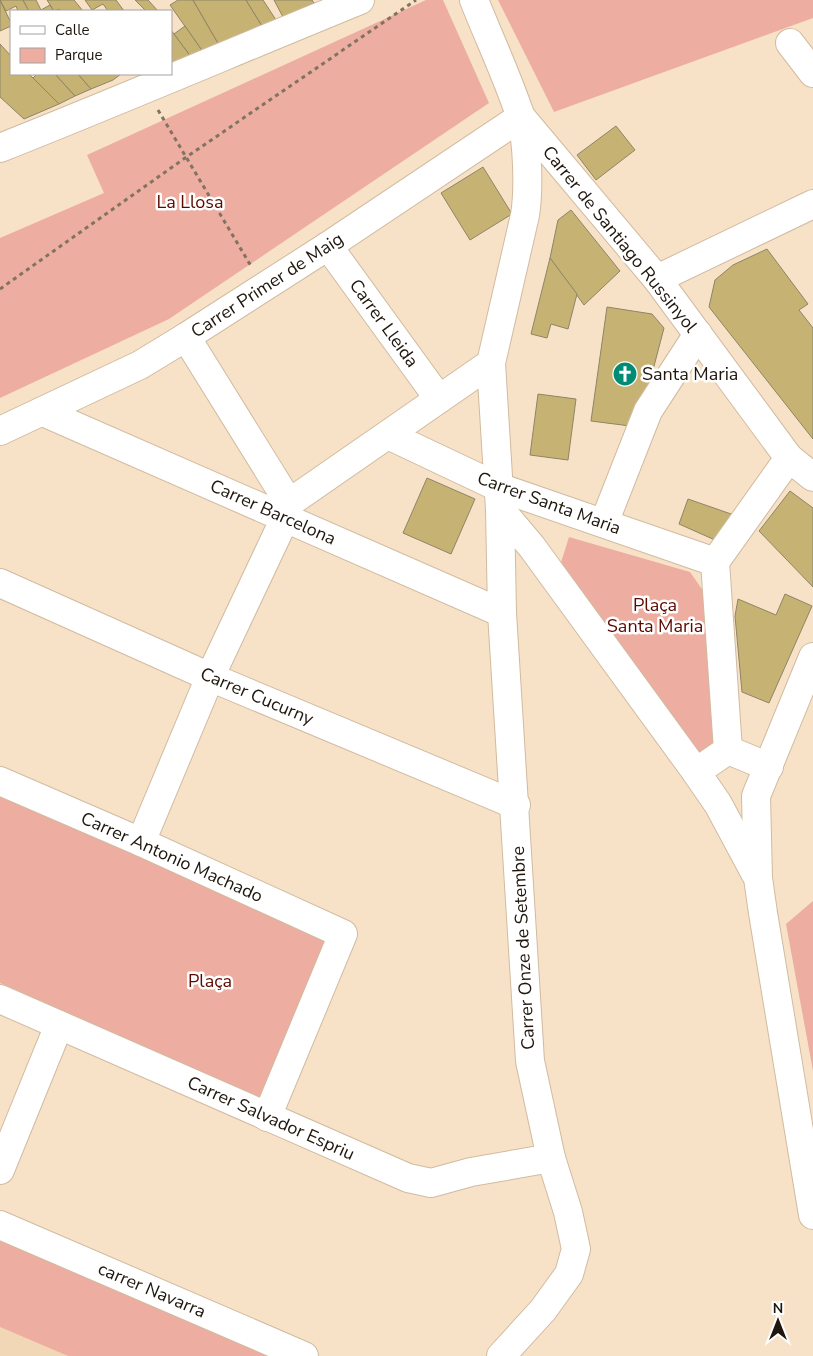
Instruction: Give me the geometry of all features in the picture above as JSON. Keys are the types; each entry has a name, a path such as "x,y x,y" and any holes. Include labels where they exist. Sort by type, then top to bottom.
{"street":[{"path":"0,148 146,90 218,58 360,0"},
{"path":"474,0 521,117"},
{"path":"790,43 813,73"},
{"name":"Carrer de Santiago Russinyol","path":"521,117 657,279 789,458 813,477"},
{"name":"Carrer Onze de Setembre","path":"501,1356 543,1310 570,1274 576,1249 568,1212 551,1158 530,1061 516,805 502,613 499,498 491,363 528,196 521,117"},
{"name":"Carrer Primer de Maig","path":"0,431 140,365 328,246 521,117"},
{"path":"528,196 541,181 549,177 572,179"},
{"path":"657,279 813,204"},
{"name":"Carrer Lleida","path":"328,246 439,399"},
{"path":"604,523 648,411 698,334"},
{"path":"186,337 287,510"},
{"path":"141,842 210,677 287,510 388,435 491,363"},
{"name":"Carrer Barcelona","path":"43,412 287,510 502,613"},
{"name":"Carrer Santa Maria","path":"388,435 499,498 604,523 715,562"},
{"path":"728,750 715,562 789,458"},
{"path":"499,498 532,547 718,804 758,878"},
{"name":"Carrer Cucurny","path":"0,582 210,677 516,805"},
{"path":"813,656 770,767 756,796 758,878 782,1041 813,1215"},
{"path":"696,772 728,750"},
{"path":"728,750 770,767"},
{"name":"Carrer Antonio Machado","path":"0,781 141,842 343,934 268,1116"},
{"path":"718,804 736,805 756,796"},
{"name":"Carrer Salvador Espriu","path":"0,999 408,1178 431,1183 471,1172 551,1158"},
{"path":"0,1170 59,1025"},
{"name":"carrer Navarra","path":"0,1225 304,1356"}],"path":[{"path":"0,289 185,158 416,0"},
{"path":"146,90 264,287"}],"shaded area":[{"path":"0,1327 68,1356 0,1356"}],"green space":[{"name":"La Llosa","path":"426,0 443,0 489,103 169,319 0,398 0,238 104,193 87,155"},
{"path":"498,0 813,0 813,18 554,112"},
{"name":"Plaça Santa Maria","path":"569,537 690,572 704,592 716,744 698,754 558,572"},
{"name":"Plaça","path":"0,793 329,939 261,1099 0,983"},
{"path":"813,901 813,1071 786,924"},
{"path":"0,1238 277,1356 68,1356 0,1327"}],"building":[{"path":"0,0 10,21 10,26 0,31"},
{"path":"0,0 23,0 28,10 18,10 16,6 6,11"},
{"path":"23,0 36,0 41,10 28,10"},
{"path":"47,0 74,0 82,10 59,9 53,10"},
{"path":"85,0 116,0 123,10 107,10 103,4 92,10"},
{"path":"135,0 148,0 157,10 145,10"},
{"path":"178,0 193,0 219,45 203,52 170,5"},
{"path":"193,0 246,0 262,26 219,45"},
{"path":"246,0 263,0 276,20 262,26"},
{"path":"274,0 312,0 314,3 283,17"},
{"path":"50,5 53,10 41,10"},
{"path":"185,26 203,52 191,57 174,34"},
{"path":"172,31 191,57 172,66"},
{"path":"0,44 10,55 10,75 30,75 59,104 24,119 0,97"},
{"path":"36,75 56,75 75,96 59,104 33,78"},
{"path":"56,75 79,75 91,89 75,96"},
{"path":"79,75 120,75 113,80 91,89"},
{"path":"616,126 635,150 596,180 577,155"},
{"path":"483,167 512,214 470,240 441,193"},
{"path":"571,210 620,271 584,305 550,258 558,220"},
{"path":"767,249 808,304 799,310 813,328 813,439 709,307 715,280 733,265"},
{"path":"550,258 577,294 568,329 551,324 547,338 531,334"},
{"name":"Santa Maria","path":"607,307 652,314 664,328 638,427 591,421"},
{"path":"538,394 576,399 568,460 530,455"},
{"path":"427,478 475,499 451,554 403,533"},
{"path":"790,491 813,508 813,587 759,531"},
{"path":"688,499 734,515 715,540 679,524"},
{"path":"785,594 812,606 769,703 742,692 735,616 738,599 776,615"}],"place":[{"name":"Santa Maria","path":"625,374"}]}
